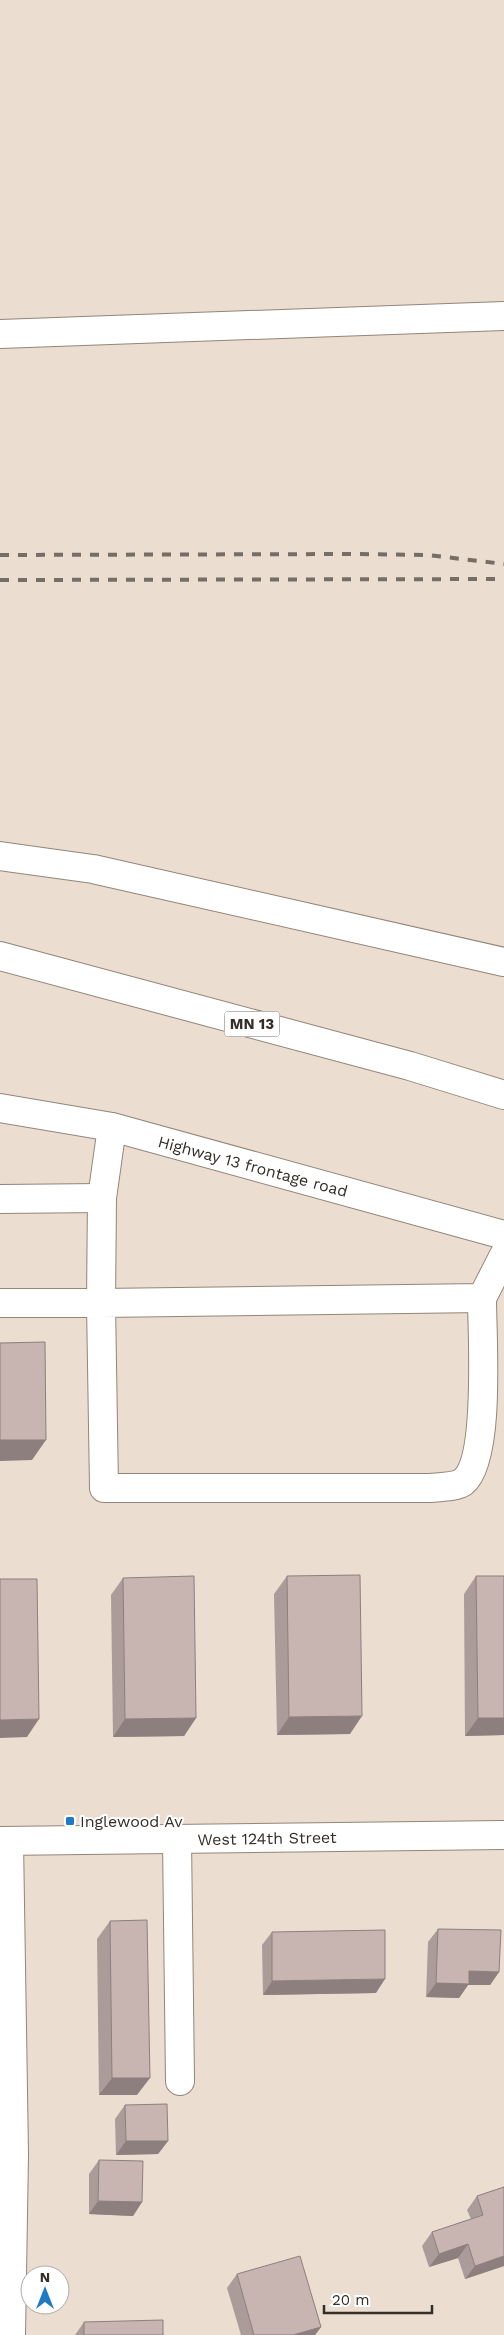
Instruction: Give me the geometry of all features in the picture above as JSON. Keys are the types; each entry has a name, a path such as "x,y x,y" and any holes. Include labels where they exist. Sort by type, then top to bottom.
{"main road":[{"path":"0,334 504,316"},
{"path":"0,856 93,868 504,962"},
{"name":"MN 13","path":"0,956 410,1066 504,1095"},
{"name":"Highway 13 frontage road","path":"0,1108 112,1127 504,1235"},
{"path":"112,1127 102,1198 104,1488 430,1488 462,1483 471,1473 478,1456 481,1432 482,1298 504,1255"},
{"path":"0,1199 102,1198"},
{"path":"0,1304 482,1298"},
{"name":"West 124th Street","path":"4,1841 504,1835"},
{"path":"177,1839 180,2081"},
{"path":"4,1841 11,2335"}],"building":[{"path":"45,1342 46,1440 0,1440 0,1343"},
{"path":"360,1575 362,1716 289,1717 287,1576"},
{"path":"194,1576 196,1718 125,1719 123,1578"},
{"path":"476,1576 504,1576 504,1718 478,1718"},
{"path":"0,1579 37,1579 39,1719 0,1720"},
{"path":"147,1920 150,2078 112,2078 110,1921"},
{"path":"438,1929 501,1930 499,1972 469,1971 469,1984 436,1983"},
{"path":"385,1930 385,1979 272,1981 272,1932"},
{"path":"167,2104 168,2141 126,2141 125,2105"},
{"path":"99,2160 143,2161 142,2202 98,2201"},
{"path":"504,2187 504,2256 475,2266 468,2244 439,2254 432,2232 483,2215 477,2196"},
{"path":"300,2256 321,2327 293,2335 254,2335 237,2274"},
{"path":"163,2320 163,2335 84,2335 84,2322"}],"railway":[{"path":"0,555 428,555 504,564"},
{"path":"0,580 504,579"}],"place":[{"name":"Inglewood Av","path":"70,1821"}]}
